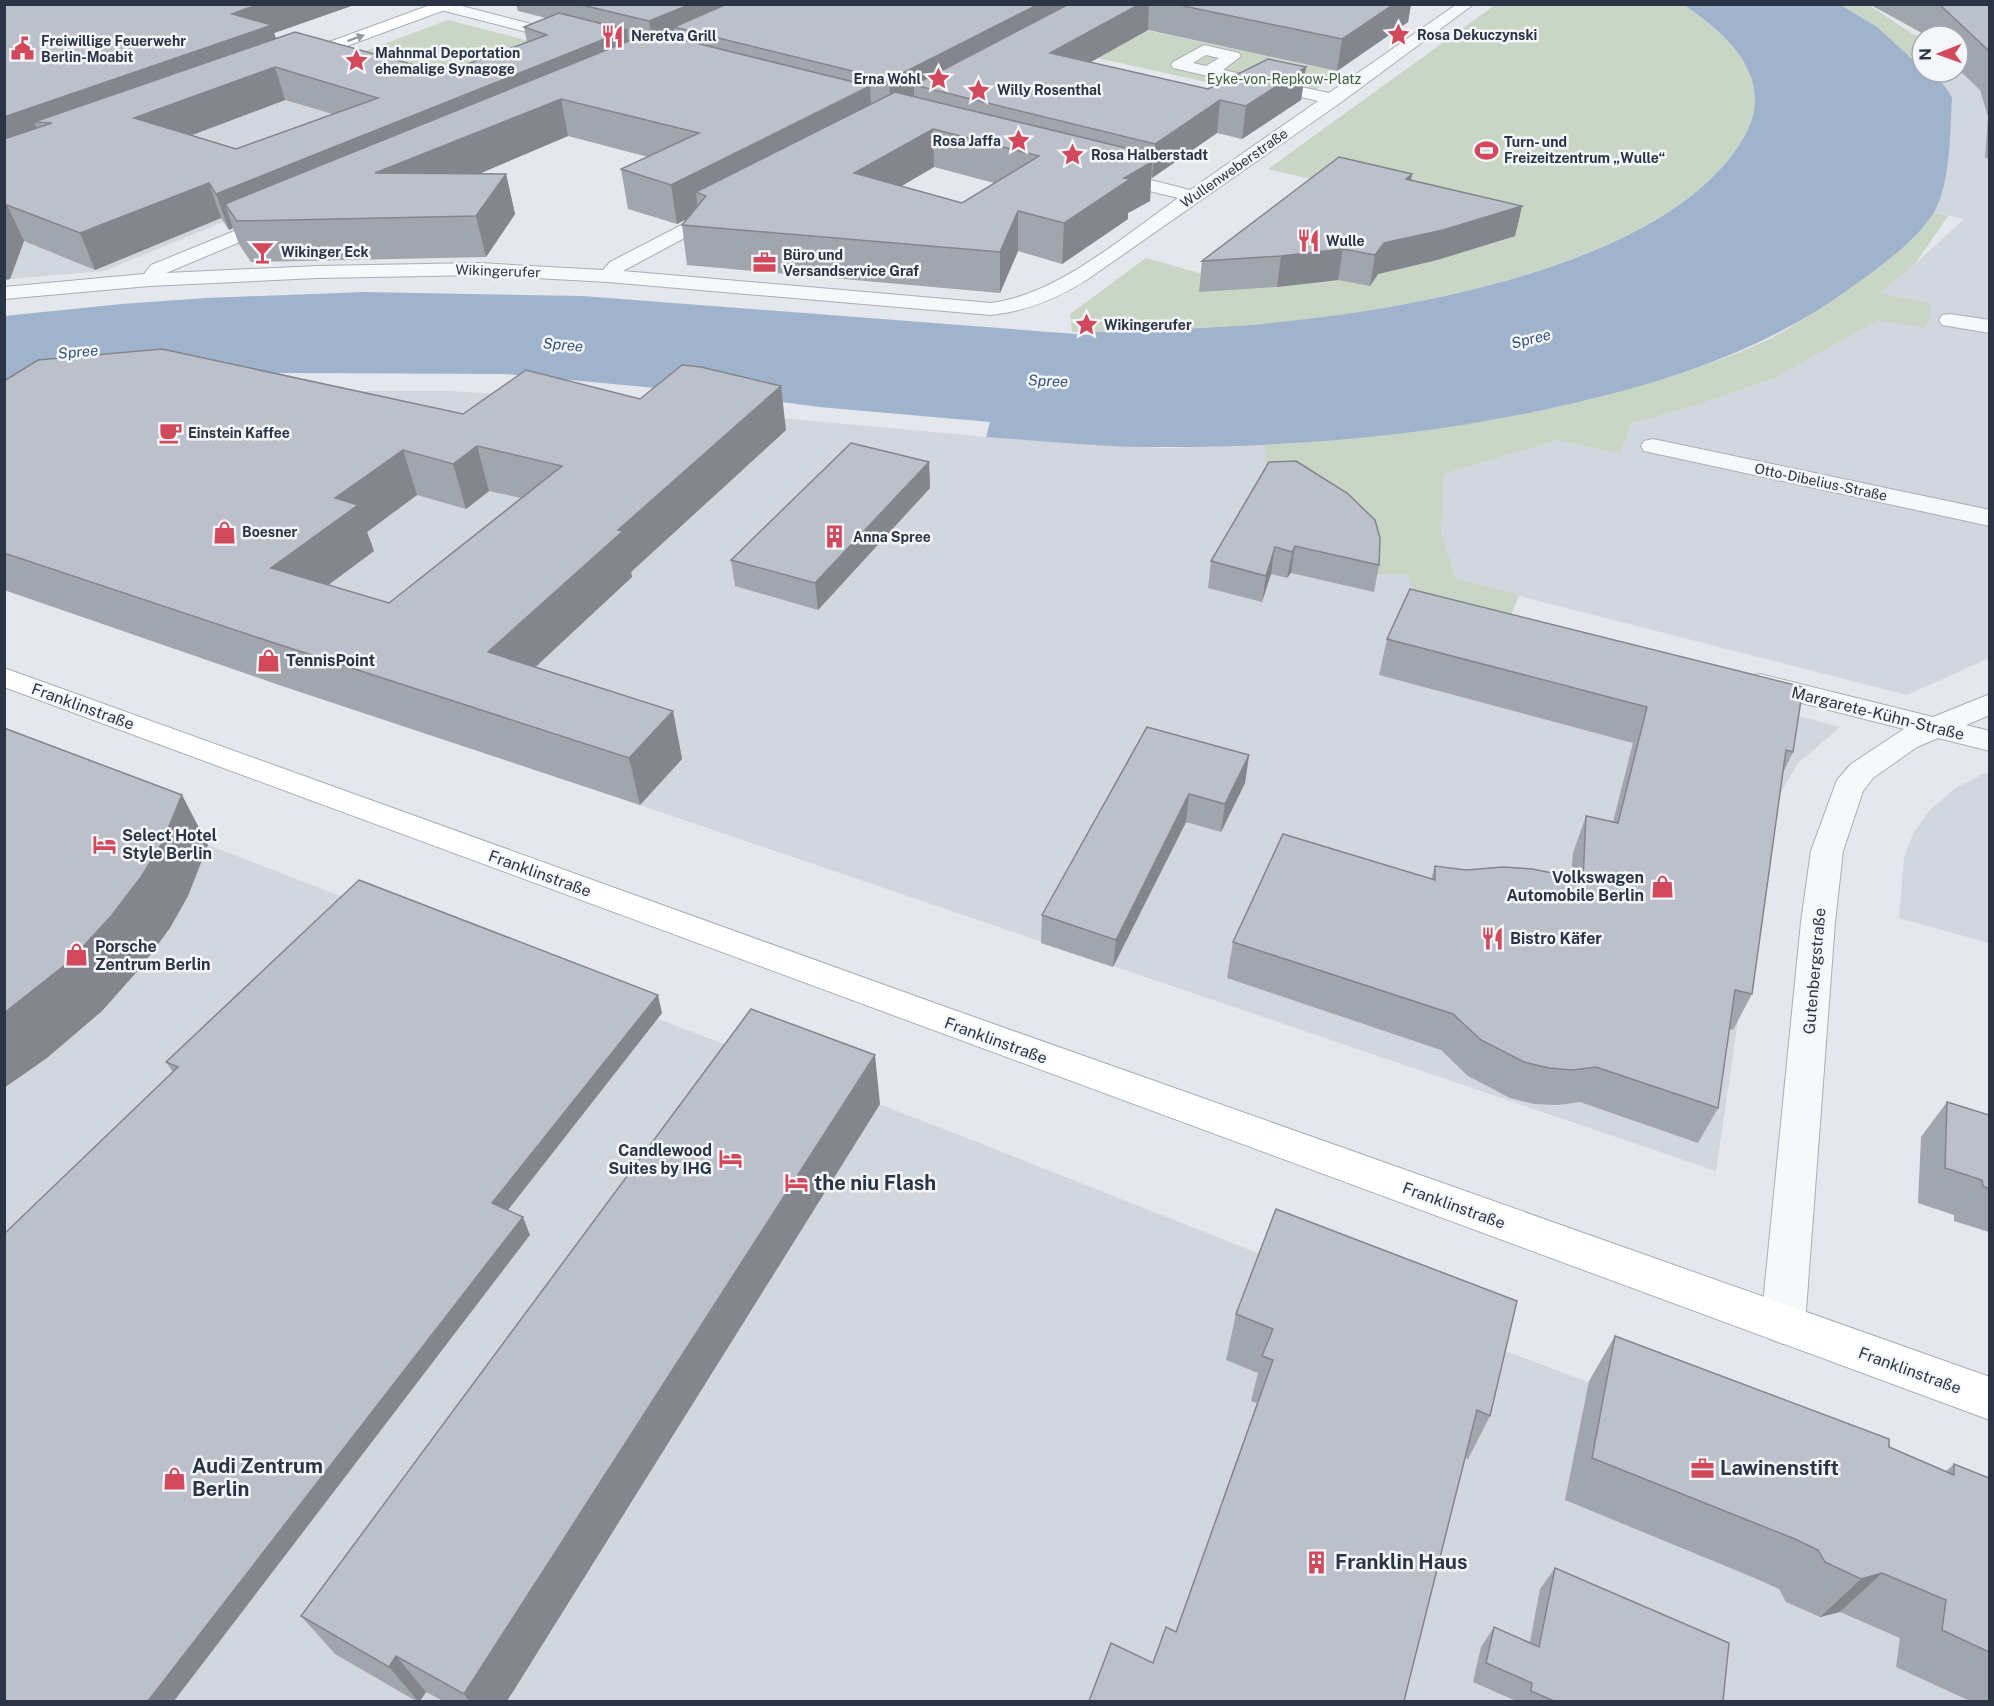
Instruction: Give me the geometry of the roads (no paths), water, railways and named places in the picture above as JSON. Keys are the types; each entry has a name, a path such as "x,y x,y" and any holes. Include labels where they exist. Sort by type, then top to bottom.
{"main road":[{"path":"279,66 442,5"},
{"name":"Franklinstraße","path":"4,677 927,1015 1989,1399"}],"street":[{"name":"Wullenweberstraße","path":"991,309 1014,307 1043,298 1334,99 1467,4"},
{"path":"442,5 580,40"},
{"path":"1208,72 1334,99"},
{"path":"1093,171 1193,196"},
{"path":"608,276 617,266 736,202"},
{"path":"149,280 158,269 290,214"},
{"name":"Wikingerufer","path":"4,293 149,280 379,270 479,270 608,276 991,309"},
{"path":"1950,320 1989,327"},
{"name":"Otto-Dibelius-Straße","path":"1653,446 1989,518"},
{"name":"Margarete-Kühn-Straße","path":"1732,676 1989,741"},
{"name":"Gutenbergstraße","path":"1783,1324 1818,922 1827,851 1848,788 1862,771 1906,740 1989,703"}],"water":[{"name":"Spree","path":"1684,5 1841,5 1877,27 1910,57 1910,84 1943,84 1952,98 1946,173 1939,202 1925,225 1894,255 1815,312 1779,332 1705,365 1588,400 1501,418 1406,433 1263,445 1167,447 986,437 990,422 819,407 731,395 504,374 286,373 185,378 5,410 4,316 122,304 206,298 364,292 582,296 1089,335 1090,332 1217,327 1295,321 1439,297 1514,278 1587,253 1652,222 1706,183 1744,137 1753,116 1755,97 1751,78 1743,61 1717,30"}],"place":[{"name":"Rosa Dekuczynski","path":"1399,35"},
{"name":"Neretva Grill","path":"613,36"},
{"name":"Freiwillige Feuerwehr Berlin-Moabit","path":"23,49"},
{"name":"Mahnmal Deportation ehemalige Synagoge","path":"357,61"},
{"name":"Erna Wohl","path":"939,79"},
{"name":"Willy Rosenthal","path":"979,90"},
{"name":"Rosa Jaffa","path":"1019,141"},
{"name":"Turn- und Freizeitzentrum „Wulle“","path":"1486,150"},
{"name":"Rosa Halberstadt","path":"1073,155"},
{"name":"Wulle","path":"1308,241"},
{"name":"Wikinger Eck","path":"263,252"},
{"name":"Büro und Versandservice Graf","path":"765,263"},
{"name":"Wikingerufer","path":"1086,325"},
{"name":"Einstein Kaffee","path":"170,433"},
{"name":"Boesner","path":"224,532"},
{"name":"Anna Spree","path":"835,537"},
{"name":"TennisPoint","path":"268,660"},
{"name":"Select Hotel Style Berlin","path":"104,844"},
{"name":"Volkswagen Automobile Berlin","path":"1662,886"},
{"name":"Bistro Käfer","path":"1492,938"},
{"name":"Porsche Zentrum Berlin","path":"77,955"},
{"name":"Candlewood Suites by IHG","path":"730,1159"},
{"name":"the niu Flash","path":"796,1183"},
{"name":"Lawinenstift","path":"1702,1468"},
{"name":"Audi Zentrum Berlin","path":"174,1478"},
{"name":"Franklin Haus","path":"1317,1562"}],"park label":[{"name":"Eyke-von-Repkow-Platz","path":"1284,79"}]}
